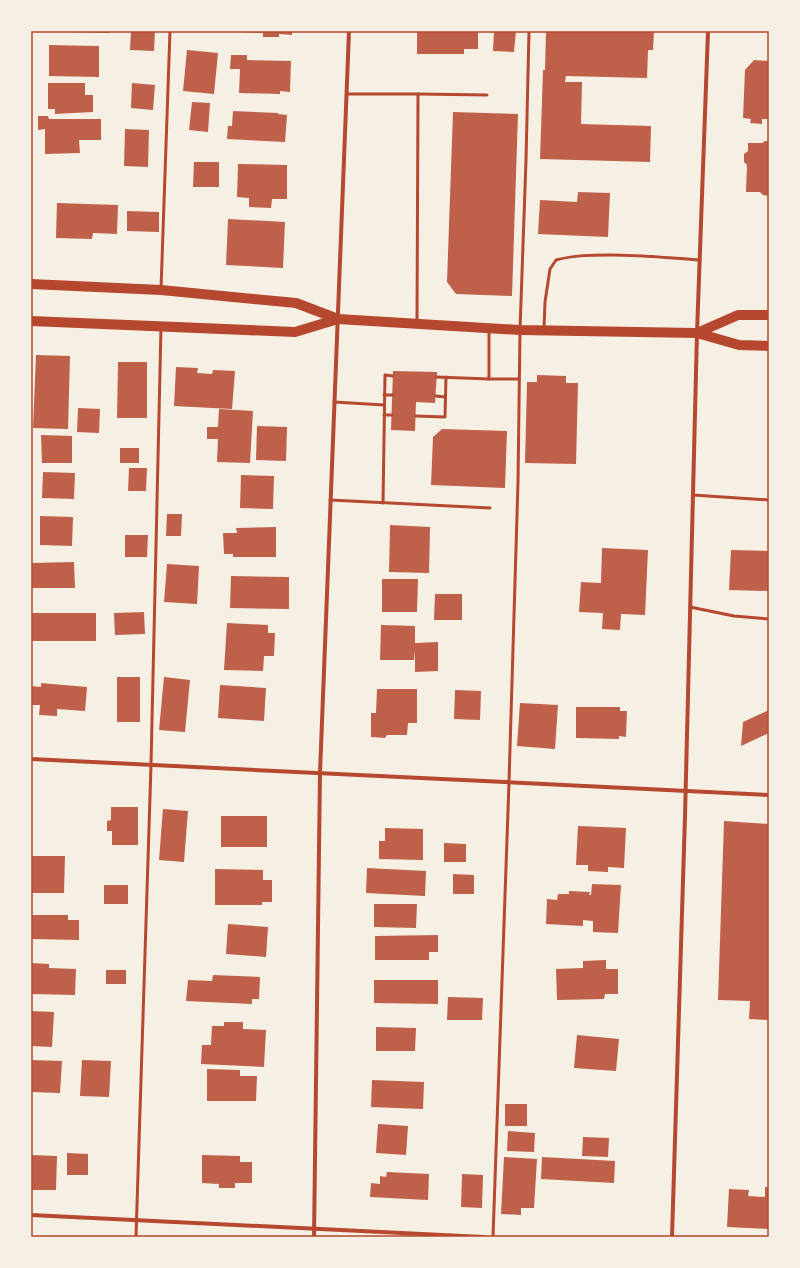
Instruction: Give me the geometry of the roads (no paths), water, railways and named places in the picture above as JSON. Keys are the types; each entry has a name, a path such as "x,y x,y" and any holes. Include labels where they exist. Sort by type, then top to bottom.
{"main road":[{"path":"31,284 161,290 296,303 338,319 520,330 697,333 739,345 769,346"},
{"path":"697,333 738,315 769,315"},
{"path":"31,321 161,328 295,332 338,319"}],"street":[{"path":"314,1237 320,773 349,31"},
{"path":"672,1237 697,333 708,31"},
{"path":"31,758 769,794"},
{"path":"31,1215 483,1237"}],"lane":[{"path":"161,290 170,31"},
{"path":"493,1237 518,482 520,330 529,31"},
{"path":"347,94 487,95"},
{"path":"417,324 418,94"},
{"path":"544,330 545,302 550,269 556,260 570,256 642,255 700,260"},
{"path":"136,1237 151,765 161,328"},
{"path":"489,328 489,379"},
{"path":"383,503 384,376 393,376"},
{"path":"436,377 519,379"},
{"path":"416,416 445,417 446,377"},
{"path":"384,395 393,395"},
{"path":"436,396 445,397"},
{"path":"334,402 384,406"},
{"path":"384,415 392,415"},
{"path":"693,495 769,500"},
{"path":"330,500 490,508"},
{"path":"690,607 734,616 769,619"}]}
